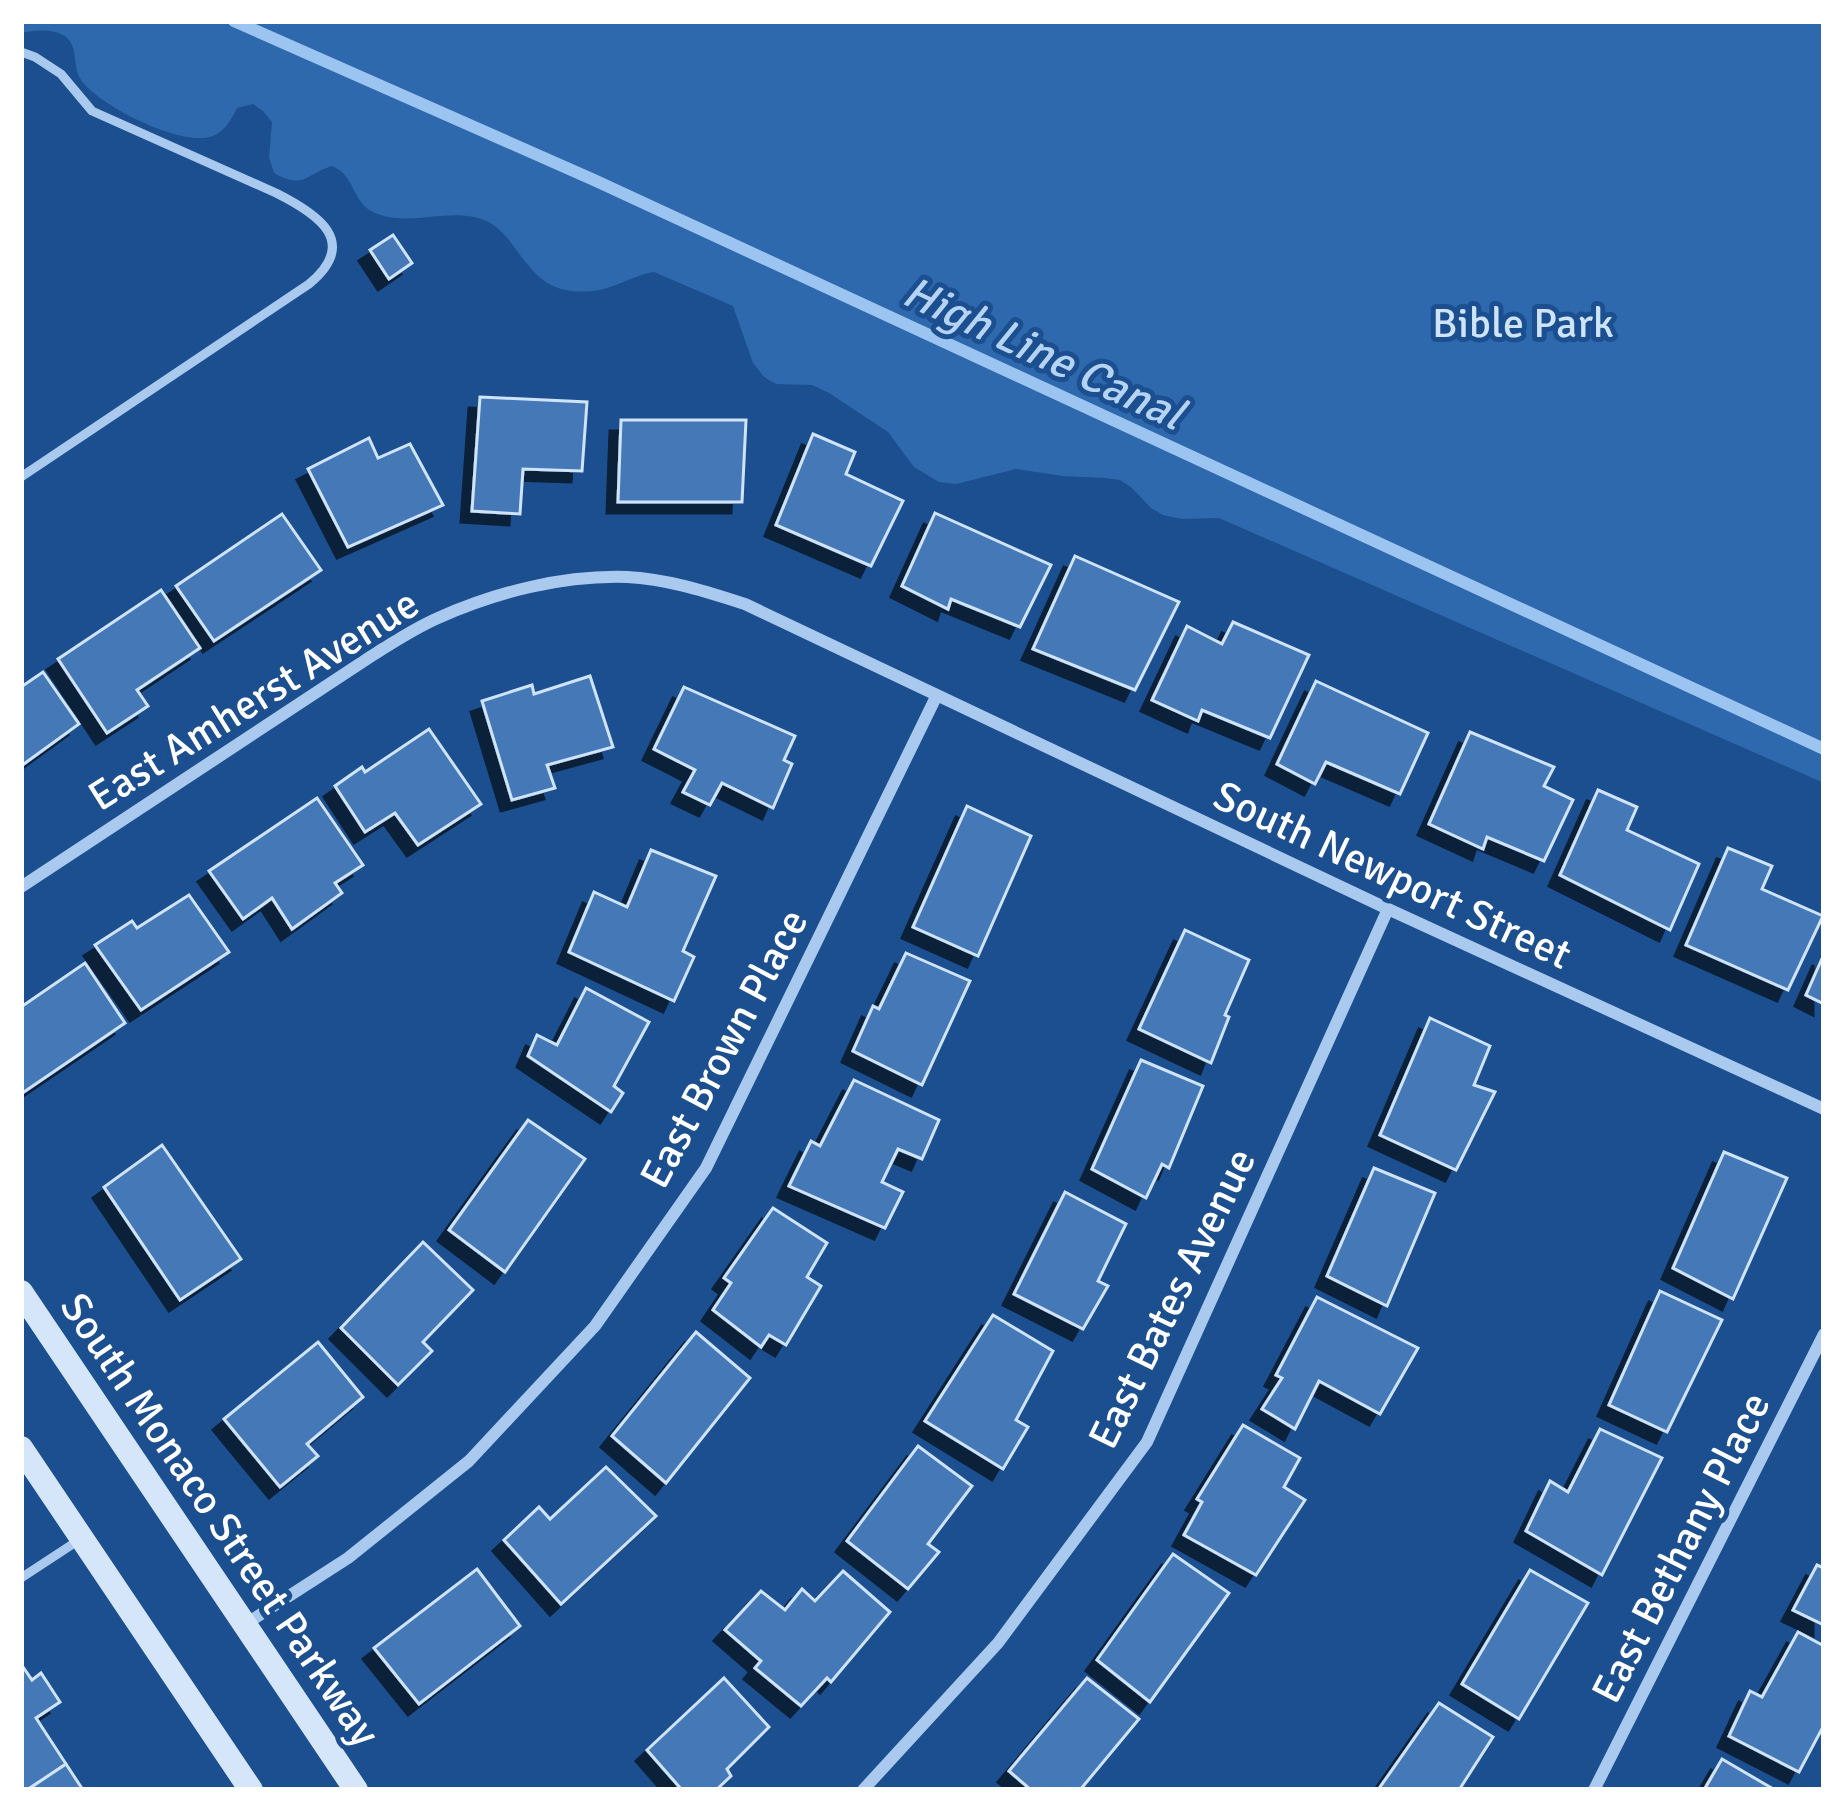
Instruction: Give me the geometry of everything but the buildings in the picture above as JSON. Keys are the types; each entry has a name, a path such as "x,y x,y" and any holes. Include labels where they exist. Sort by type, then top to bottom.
{"main road":[{"name":"South Monaco Street Parkway","path":"21,1292 356,1790"},
{"path":"21,1448 250,1790"}],"street":[{"name":"East Amherst Avenue","path":"21,887 373,655 433,620 494,595 563,582 627,578 689,586 745,604 936,697"},
{"name":"South Newport Street","path":"936,697 1824,1108"},
{"name":"East Brown Place","path":"244,1625 348,1558 469,1461 595,1327 706,1168 936,697"},
{"name":"East Bates Avenue","path":"863,1790 998,1643 1147,1442 1388,909"},
{"name":"East Bethany Place","path":"1594,1790 1824,1334"}],"lane":[{"path":"21,52 61,74 92,111 304,208 327,227 332,243 325,268 309,284 21,477"},
{"path":"21,1578 82,1538"}],"green space":[{"name":"Bible Park","path":"21,21 1824,21 1824,783 1219,518 1163,515 1120,480 1016,469 956,484 939,482 914,467 888,432 829,393 812,385 776,384 764,377 753,363 733,306 654,272 601,290 568,291 536,274 491,223 462,215 397,218 373,212 332,166 305,179 284,178 274,173 269,157 272,122 253,104 237,108 213,136 182,136 142,122 105,101 81,80 66,37 50,31 21,33"}],"waterway":[{"name":"High Line Canal","path":"234,21 594,180 1824,749"}]}
